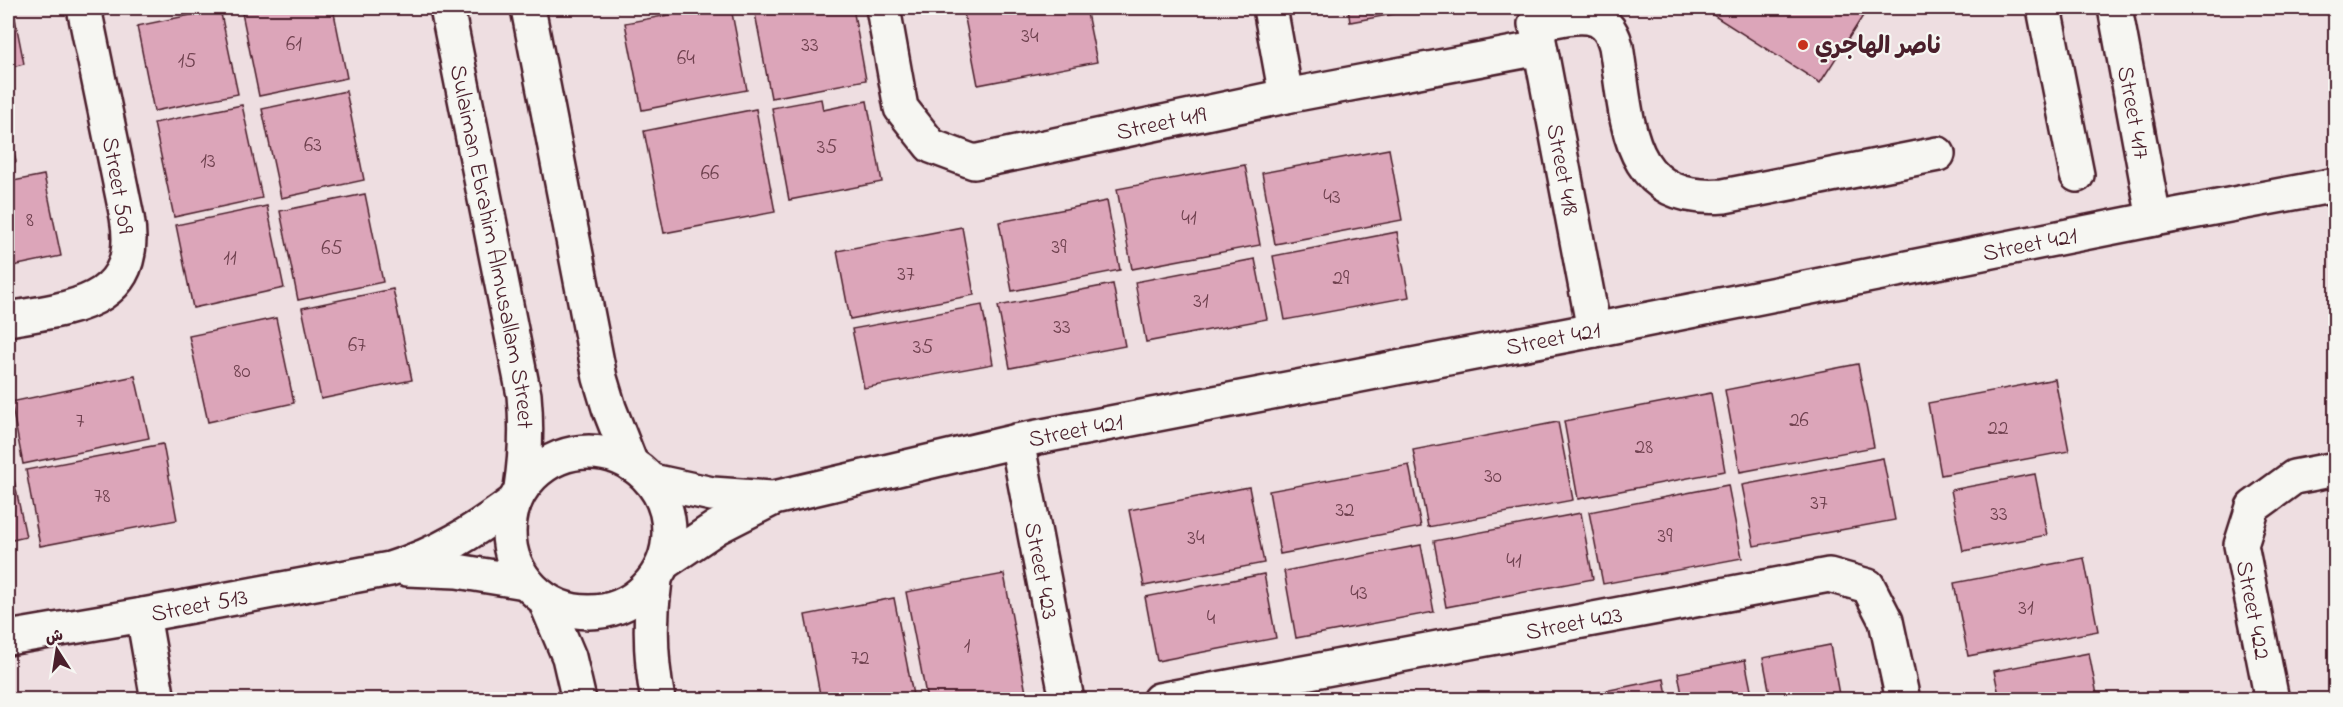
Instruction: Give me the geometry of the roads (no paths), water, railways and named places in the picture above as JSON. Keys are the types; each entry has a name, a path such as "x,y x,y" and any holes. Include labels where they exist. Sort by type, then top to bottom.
{"street":[{"name":"Street 509","path":"8,319 81,305 95,299 108,290 118,278 129,249 127,217 84,8"},
{"name":"Sulaiman Ebrahim Almusallam Street","path":"447,8 524,395 527,426 526,457 518,494"},
{"path":"528,8 600,378 609,408 642,473 666,506 670,534 650,612 651,644 658,699"},
{"name":"Street 419","path":"883,8 902,108 931,146 974,162 1286,96 1536,26 1586,16 1597,19 1613,35 1633,146 1654,177 1669,188 1686,195 1705,198 1724,196 1938,154"},
{"path":"1270,8 1286,96"},
{"path":"2044,8 2077,176"},
{"name":"Street 417","path":"2115,8 2154,219"},
{"name":"Street 418","path":"1536,26 1594,330"},
{"name":"Street 421","path":"660,571 717,527 774,498 1017,441 2336,185"},
{"name":"Street 423","path":"1017,441 1067,699"},
{"path":"579,699 569,657 535,591 512,556 508,528 518,494 541,468 565,454 593,451 620,457 642,473"},
{"name":"Street 422","path":"2272,699 2241,545 2253,507 2294,477 2336,470"},
{"name":"Street 421","path":"642,473 712,495 774,498"},
{"name":"Street 513","path":"8,638 390,569 423,558 455,543 518,494"},
{"name":"Street 513","path":"390,569 457,571 535,591"},
{"path":"535,591 568,610 592,613 616,608 638,597 660,571"},
{"name":"Street 423","path":"1160,699 1829,575 1868,586 1886,621 1903,699"},
{"path":"143,615 158,699"}],"place":[{"name":"ناصر الهاجري","path":"1803,45"}]}
